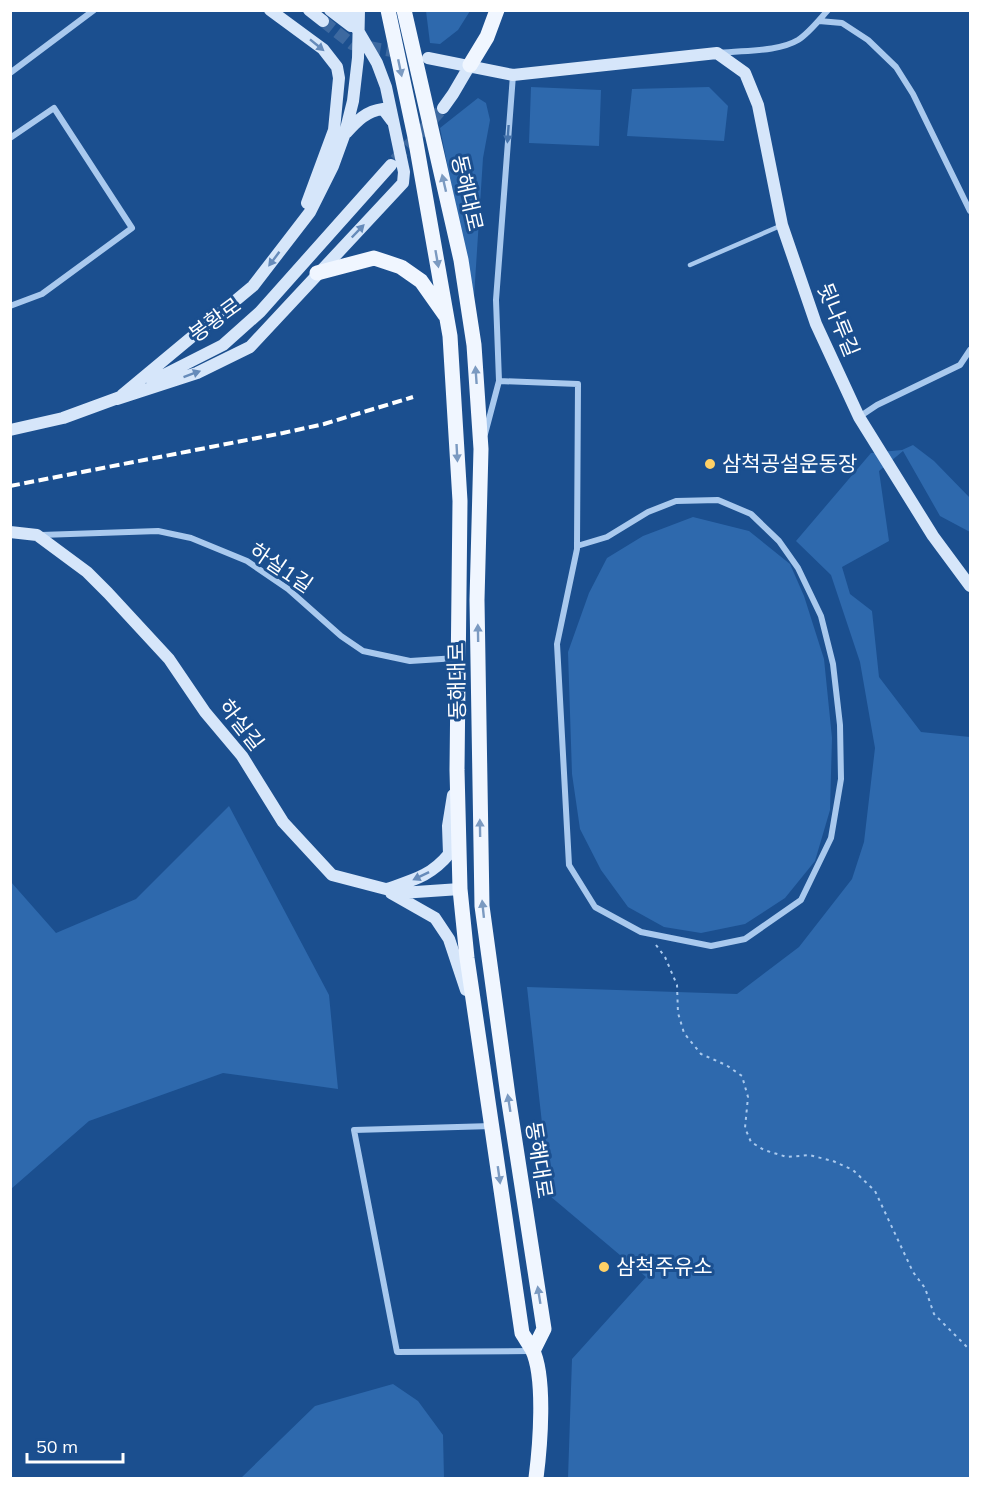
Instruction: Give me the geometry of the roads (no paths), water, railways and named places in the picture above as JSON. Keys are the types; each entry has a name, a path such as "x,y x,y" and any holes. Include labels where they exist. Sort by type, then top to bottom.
{"main road":[{"name":"동해대로","path":"388,10 415,137 450,336 460,501 457,770 460,889 467,958 522,1333 533,1351 538,1375 541,1439 536,1479"},
{"name":"동해대로","path":"404,10 461,260 474,345 482,449 477,600 482,906 508,1096 544,1329 533,1351"},
{"path":"470,65 490,10"},
{"path":"470,65 487,37 497,10"},
{"path":"318,273 374,258 401,267 421,281 447,318"},
{"path":"460,889 481,886"}],"street":[{"path":"10,73 94,10"},
{"path":"270,10 323,49 337,67 339,78 334,130 297,228"},
{"path":"309,10 359,32"},
{"path":"117,399 197,373 250,347 402,183 404,172 386,87 377,63 346,10"},
{"path":"117,399 253,286 310,212 333,166 345,134 353,101 359,10"},
{"path":"428,58 513,75 747,50 761,51 798,40 828,10"},
{"path":"819,21 842,23 868,40 896,67 913,94 970,210"},
{"name":"뒷나루길","path":"717,53 745,72 758,105 782,225 816,324 859,417 933,536 970,586"},
{"path":"442,108 470,65"},
{"path":"482,449 499,381 496,300 513,75"},
{"path":"10,138 54,108 132,228 42,294 10,306"},
{"path":"345,134 362,116 374,110 383,109 393,122"},
{"name":"봉황로","path":"10,430 63,418 117,399 222,345 267,304 391,165"},
{"path":"859,417 877,405 960,365 970,350"},
{"path":"499,381 578,384 577,546 557,644 569,865 595,907 641,932 711,946 745,939 801,900 831,838 841,779 840,725 833,664 821,616 798,568 780,541 751,514 718,500 676,501 648,512 607,537 577,546"},
{"name":"하실1길","path":"37,535 158,531 191,538 248,561 288,589 341,636 363,651 410,661 458,658"},
{"path":"10,532 37,535"},
{"name":"하실길","path":"37,535 87,572 169,659 205,712 242,756 283,822 332,875 401,893 460,889"},
{"path":"385,890 419,878 438,867 449,854 448,826 457,770"},
{"path":"385,890 435,918 449,939 465,984 471,1026 482,1057"},
{"path":"492,1126 354,1130 397,1352 533,1351"}],"lane":[{"path":"690,265 782,225"}],"tunnel":[{"path":"323,21 352,44 403,53"},
{"path":"395,160 443,108"}],"railway":[{"path":"10,486 324,424 413,397"}],"place":[{"name":"삼척공설운동장","path":"710,464"},
{"name":"삼척주유소","path":"604,1267"}]}
